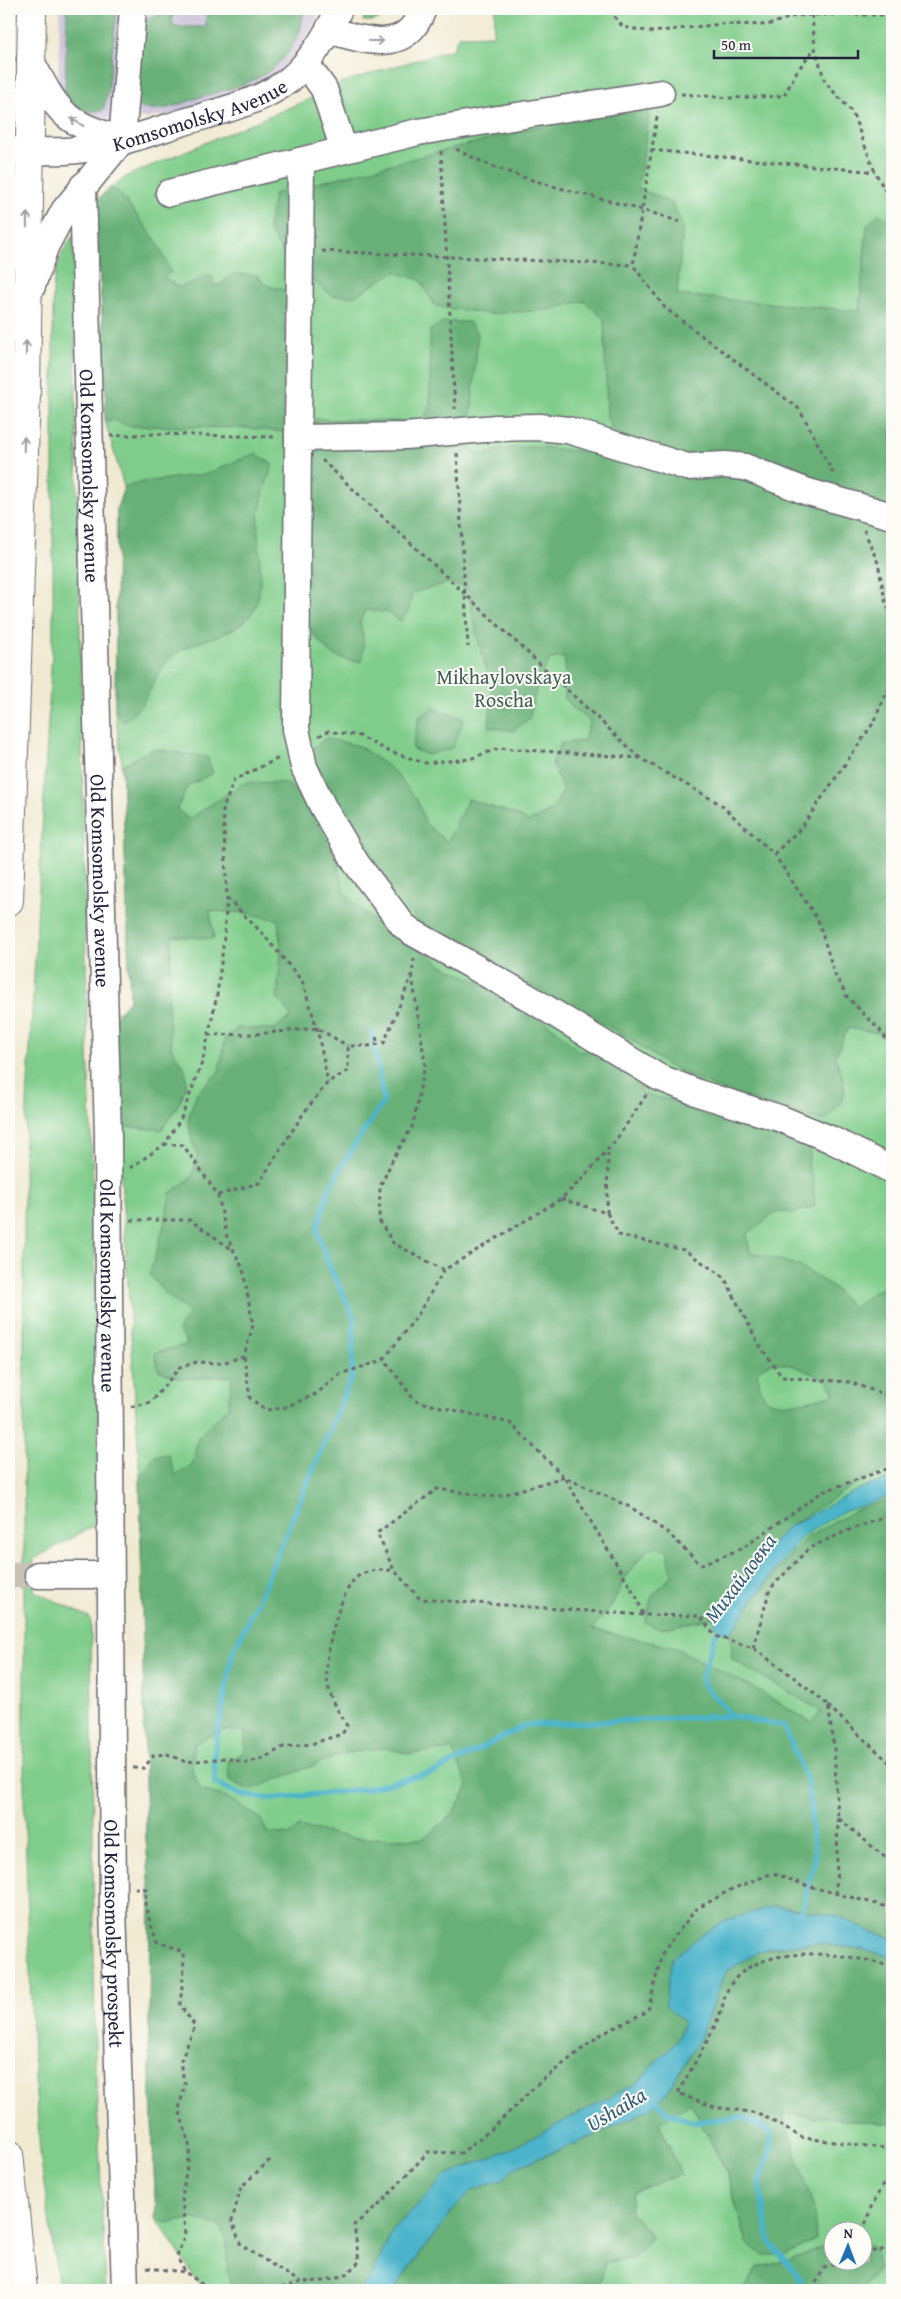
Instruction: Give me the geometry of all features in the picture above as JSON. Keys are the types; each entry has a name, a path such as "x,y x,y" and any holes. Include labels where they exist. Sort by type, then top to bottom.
{"main road":[{"name":"Komsomolsky Avenue","path":"9,901 17,391 26,304 19,151 30,59 32,9"},
{"path":"9,2154 23,2290"}],"street":[{"path":"122,140 133,9"},
{"path":"334,20 364,41 393,40 406,35 416,24 423,9"},
{"name":"Komsomolsky Avenue","path":"26,304 45,247 64,211 122,140 239,105 271,92 306,64 334,20"},
{"path":"30,59 51,96 66,115 88,128 122,140"},
{"path":"306,64 324,89 344,150"},
{"path":"169,193 418,132 661,93"},
{"path":"19,151 66,151 122,140"},
{"path":"302,161 299,250 296,729 304,767 323,807 356,863 403,926 412,932 526,996 658,1076 701,1094 779,1118 830,1139 892,1170"},
{"name":"Old Komsomolsky avenue","path":"83,186 109,1173 110,1576"},
{"path":"298,438 405,436 539,427 568,430 687,467 744,467 805,490 892,516"},
{"path":"38,1575 110,1576"},
{"name":"Old Komsomolsky prospekt","path":"110,1576 113,1917 125,2290"}],"path":[{"path":"613,9 613,15 623,27 652,32 722,24 767,25 795,16 892,15"},
{"path":"812,15 814,48 825,82 852,112 875,172 892,203"},
{"path":"814,48 797,71 784,96 730,98 661,93 633,265 665,308 798,408 809,423 826,461 853,503 878,562 886,600 892,617"},
{"path":"455,148 484,164 510,173 642,208 683,223"},
{"path":"441,150 468,647"},
{"path":"651,150 875,172"},
{"path":"299,250 633,265"},
{"path":"90,437 183,434 298,438 640,758 720,804 774,854 818,920 835,975 848,998 880,1030 892,1048"},
{"path":"774,854 801,828 872,725 892,681"},
{"path":"109,1173 123,1173 165,1144 181,1118 203,1060 218,995 227,898 223,809 234,780 299,749 328,731 360,736 388,752 425,763 470,759 499,748 640,758"},
{"path":"227,898 263,934 302,981 317,1028 328,1082"},
{"path":"208,1035 256,1034 317,1028 348,1046 368,1046 384,1043 412,975 414,959 412,932"},
{"path":"412,975 425,1064 413,1125 393,1159 380,1187 379,1220 393,1243 444,1270"},
{"path":"376,1037 378,1044"},
{"path":"218,1195 259,1182 303,1114 328,1082 348,1071 348,1046"},
{"path":"165,1144 183,1145 218,1195 227,1237 243,1269 253,1325 244,1356 250,1398 265,1410 283,1408 316,1394 340,1374 384,1360 418,1316 444,1270 561,1199 608,1148 637,1110 658,1076"},
{"path":"608,1148 607,1213 619,1235 684,1250 724,1277 758,1343 782,1377 849,1382 892,1397"},
{"path":"561,1199 607,1213"},
{"path":"123,1220 190,1220 234,1250"},
{"path":"123,1409 151,1402 180,1367 197,1362 222,1363 244,1356"},
{"path":"892,1356 887,1368 892,1378"},
{"path":"384,1360 415,1401 510,1423 564,1477 637,1598 643,1615"},
{"path":"892,1467 822,1492 743,1548 701,1565 668,1533 632,1508 564,1477 496,1497 437,1489 377,1533 394,1570 420,1599 643,1615 700,1616 716,1636 753,1648 791,1675 892,1765"},
{"path":"753,1648 770,1589 809,1548 849,1530 892,1515"},
{"path":"144,1768 154,1756 167,1754 186,1762 226,1758 248,1763 264,1758 283,1747 311,1744 342,1734 347,1726 333,1702 326,1670 326,1654 341,1601 356,1578 372,1570 394,1570"},
{"path":"828,1706 834,1746 838,1818 836,1894"},
{"path":"838,1818 892,1863"},
{"path":"274,2290 300,2282 323,2281 346,2275 359,2262 354,2225 379,2205 428,2152 461,2153 494,2127 540,2082 600,2035 648,2011 662,1954 695,1910 730,1890 773,1872 836,1894 892,1908"},
{"path":"126,1888 146,1889 145,1906 157,1943 183,1952 184,1968 180,2005 195,2026 180,2063 185,2084 180,2109 190,2148 182,2197 185,2234 177,2257 185,2272 210,2290"},
{"path":"892,1966 877,1962 807,1954 774,1956 744,1971 729,1987 719,2016 678,2093 714,2107 758,2113 803,2138 892,2149"},
{"path":"270,2160 241,2187 232,2221 241,2245 300,2282"},
{"path":"866,2222 871,2207 892,2168"},
{"path":"874,2251 892,2248"},
{"path":"137,2267 185,2272"},
{"path":"812,2290 824,2268"}],"shaded area":[{"path":"60,9 320,9 314,24 295,56 264,83 169,115 147,118 85,119 58,88"}],"green space":[{"path":"67,9 117,9 108,93 103,110 81,110 73,105 65,96"},
{"path":"225,9 299,9 303,13 300,31 285,56 271,70 256,79 172,107 157,109 141,108 135,100 143,23 157,13 172,12 173,27 206,27 206,15 216,14"},
{"path":"367,9 391,9 378,19 363,21"},
{"name":"Mikhaylovskaya Roscha","path":"495,9 892,9 892,1938 868,1931 447,2175 360,2290 203,2290 156,2218 149,2045 150,1891 146,1839 140,1478 118,1126 109,1024 130,999 122,765 115,711 117,508 124,487 105,421 106,373 95,202 110,188 129,175 321,94 343,82 453,49 458,36 493,35"},
{"path":"638,101 647,107 649,117 638,188 672,203 683,227 677,295 859,311 867,225 878,214 892,221 892,1035 848,1028 835,1057 843,1077 843,1099 833,1113 824,1121 726,1092 667,1065 624,1035 428,930 401,904 369,862 322,784 314,768 309,751 326,738 359,746 393,770 417,800 426,824 447,842 468,799 514,814 529,822 552,810 563,791 552,763 561,743 584,741 590,720 574,710 565,698 566,674 564,657 550,659 539,678 529,719 513,731 489,727 492,690 478,640 468,588 448,583 412,593 409,610 401,621 386,612 365,610 360,622 364,643 362,661 351,661 341,658 324,647 311,630 301,611 309,431 316,419 423,422 430,404 430,330 444,322 469,322 478,334 469,441 473,450 483,455 498,450 528,447 603,453 614,434 607,417 604,319 584,301 547,310 488,314 435,306 420,280 394,272 355,296 333,296 289,263 268,229 274,194"},
{"path":"110,188 118,191 156,240 171,272 165,278 178,287 194,283 204,275 213,277 212,285 220,285 233,274 258,275 266,284 274,288 287,290 291,421 284,432 247,428 128,426 114,420 105,421 106,373 95,202"},
{"path":"73,236 87,1018 98,1338 98,1515 93,1526 34,1559 34,1591 89,1617 91,1623 95,2060 106,2290 59,2290 40,2155 32,2033 24,1798 24,1156 53,632 53,290 59,262"},
{"path":"256,453 273,465 264,490 259,516 260,586 258,600 253,611 237,627 181,650 173,656 160,672 138,709 123,722 115,711 117,508 124,487 143,482 206,474"},
{"path":"434,708 464,719 452,748 428,755 412,749 419,717"},
{"path":"153,749 207,757 213,773 188,786 177,809 189,819 246,782 287,783 300,795 336,857 344,892 369,917 402,941 431,955 441,965 473,979 557,1030 579,1052 596,1050 635,1077 642,1094 679,1102 708,1117 732,1115 797,1134 811,1144 808,1165 813,1179 815,1206 793,1213 776,1212 747,1234 750,1252 797,1265 832,1286 853,1308 874,1291 892,1286 892,1466 849,1488 788,1527 749,1570 713,1618 659,1629 645,1622 652,1596 672,1575 667,1549 649,1548 625,1578 610,1608 592,1629 676,1648 758,1690 812,1723 821,1711 732,1659 731,1633 749,1605 804,1539 858,1509 892,1499 892,1938 868,1931 841,1917 775,1906 684,2022 678,2039 637,2083 509,2151 447,2175 393,2230 372,2275 360,2290 232,2290 227,2271 227,2240 221,2227 195,2219 166,2223 156,2218 149,2045 150,1891 146,1839 140,1478 155,1456 168,1454 175,1475 192,1465 198,1437 228,1407 232,1376 181,1379 158,1370 155,1353 188,1344 178,1330 189,1313 163,1291 150,1274 166,1218 170,1193 192,1177 198,1153 192,1142 188,1119 197,1092 219,1072 225,1038 237,1028 274,1029 291,1017 277,997 281,950 278,920 246,913 210,911 214,939 172,936 169,976 171,1047 184,1067 186,1084 184,1092 161,1130 118,1126 109,1024 130,999 122,765","holes":["774,1362 795,1366 828,1381 835,1394 808,1401 787,1403 770,1401 763,1394 757,1373 764,1366","223,1730 245,1732 245,1751 228,1762 229,1780 250,1790 345,1753 386,1748 410,1754 452,1749 468,1786 452,1815 422,1839 353,1838 299,1827 290,1835 267,1832 260,1818 227,1797 201,1790 192,1771 194,1744"]},
{"path":"814,1943 861,1949 892,1957 892,2124 783,2114 814,2209 816,2239 785,2255 762,2255 747,2243 727,2173 691,2103 659,2123 681,2174 633,2192 630,2211 653,2236 632,2259 606,2262 598,2290 393,2290 454,2209 473,2190 502,2180 514,2168 593,2136 700,2038 725,1972 762,1950"},
{"path":"691,2102 727,2174 747,2243 794,2152 783,2114 892,2124 892,2290 862,2290 877,2269 876,2250 874,2249 874,2222 824,2222 824,2246 788,2261 758,2266 743,2290 598,2290 606,2262 632,2259 630,2211 633,2191 680,2174 658,2122"},
{"path":"824,2246 824,2272 874,2272 874,2249 876,2250 877,2269 862,2290 743,2290 758,2266 788,2261"}],"water":[{"path":"892,1478 892,1496 842,1512 802,1536 749,1605 731,1633 718,1631 713,1618 749,1570 788,1527 859,1489"},
{"name":"Ushaika","path":"775,1906 841,1917 868,1931 892,1938 892,1957 861,1949 814,1943 786,1945 762,1950 725,1972 700,2038 667,2093 650,2109 593,2136 514,2168 502,2180 473,2190 454,2209 393,2290 360,2290 372,2275 393,2230 447,2175 509,2150 637,2083 678,2039 684,2022 665,2004 672,1958 699,1937 726,1920"}],"waterway":[{"path":"372,1033 384,1101 329,1189 317,1231 331,1270 354,1317 352,1377 258,1601 233,1652 214,1753 215,1783 241,1795 272,1799 366,1789 435,1772 526,1725 731,1716"},
{"name":"Михайловка","path":"722,1625 715,1636 701,1681 731,1716 784,1726 808,1783 815,1860 800,1917"},
{"name":"Ushaika","path":"654,2096 666,2112 692,2122 743,2117 771,2132 770,2153 759,2181 770,2243 801,2279 796,2290"}],"tunnel":[{"path":"9,1575 38,1575"}]}
